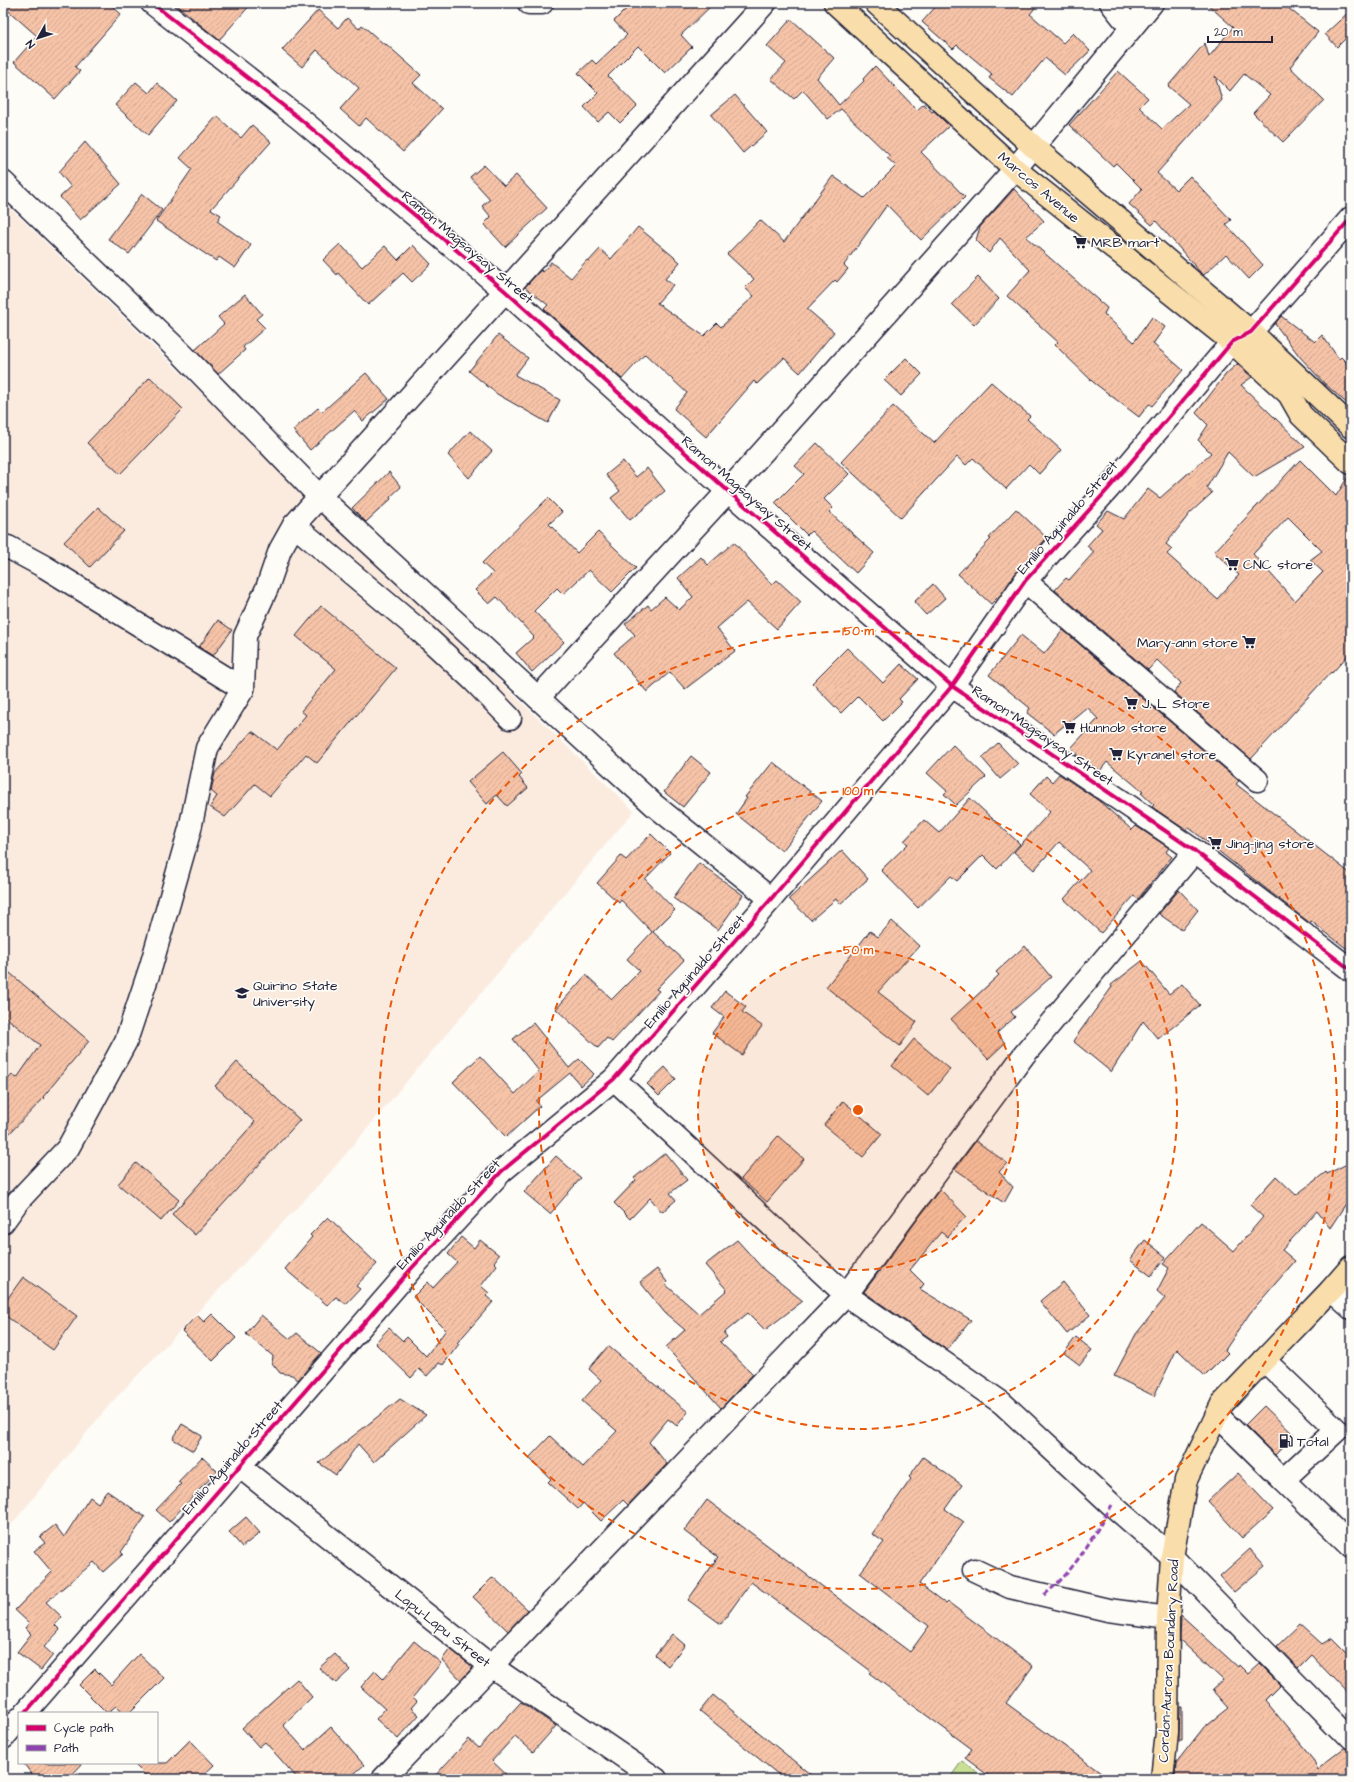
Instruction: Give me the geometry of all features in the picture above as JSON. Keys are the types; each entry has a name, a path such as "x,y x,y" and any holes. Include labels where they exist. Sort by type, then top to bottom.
{"main road":[{"name":"Marcos Avenue","path":"835,3 1015,169 1232,342 1289,394 1301,415 1351,463"},
{"name":"Marcos Avenue","path":"876,3 1034,147 1251,332 1351,427"},
{"name":"Cordon-Aurora Boundary Road","path":"1162,1779 1167,1732 1168,1618 1172,1557 1186,1480 1222,1404 1332,1290 1351,1267"}],"street":[{"name":"Ramon Magsaysay Street","path":"152,3 299,118 504,290 728,492 952,686 1195,851 1351,970"},
{"path":"529,3 542,3"},
{"path":"3,1222 18,1201 68,1148 126,1041 151,966 190,829 207,748 243,689 245,636 267,588 280,550 294,525 504,290 765,3"},
{"path":"1111,3 1131,28"},
{"path":"538,698 728,492 1015,169 1152,3"},
{"path":"3,182 183,355 320,496 654,805 771,899"},
{"name":"Emilio Aguinaldo Street","path":"26,1712 411,1269 502,1171 614,1079 771,899 952,686 1025,581 1109,488 1232,342 1251,332 1351,218"},
{"path":"294,525 420,631 473,680 510,718"},
{"path":"3,546 8,547 45,567 243,689"},
{"path":"1025,581 1257,780"},
{"path":"383,1779 846,1295 1024,1055 1195,851"},
{"path":"614,1079 846,1295 1002,1403 1112,1505 1172,1557 1351,1740"},
{"path":"1332,1290 1351,1308"},
{"path":"1264,1360 1337,1430 1283,1480"},
{"path":"1217,1415 1351,1546"},
{"name":"Lapu-Lapu Street","path":"239,1466 490,1666 656,1779"},
{"path":"974,1570 1010,1587 1108,1610 1168,1618"},
{"path":"3,1738 18,1721"}],"shaded area":[{"name":"Quirino State University","path":"3,201 634,811 328,1175 111,1403 3,1535"}],"green space":[{"path":"962,1761 986,1779 949,1779"}],"building":[{"path":"3,3 109,3 121,14 75,67 80,71 55,99 14,62 37,36 3,6"},
{"path":"174,3 252,3 219,40"},
{"path":"632,3 714,3 681,35 692,47 665,73 638,46 608,76 637,106 620,123 609,112 598,122 584,107 598,93 578,73 592,60 596,64 627,35 614,21"},
{"path":"939,3 1039,3 1030,14 1063,43 1073,33 1090,51 1065,75 1045,58 1013,97 989,78 992,74 957,45 953,49 922,22"},
{"path":"1206,3 1282,3 1318,32 1290,67 1324,100 1283,142 1253,113 1270,95 1244,74 1230,91 1215,76 1222,100 1157,173 1176,190 1190,176 1231,220 1226,224 1263,265 1249,279 1226,254 1204,275 1200,272 1156,221 1152,225 1129,204 1142,189 1116,163 1113,166 1069,125 1118,71 1148,98 1139,107 1162,129 1189,104 1168,86 1205,43 1209,57 1233,27"},
{"path":"318,10 338,28 347,18 359,29 362,25 385,45 386,44 421,75 413,83 442,109 403,152 366,118 359,126 340,109 359,88 317,50 302,67 282,50"},
{"path":"1351,10 1351,33 1337,47 1325,34"},
{"path":"791,19 834,58 817,78 839,105 864,81 863,79 875,66 917,110 924,104 932,112 934,111 949,126 921,152 965,197 921,240 887,205 844,265 848,269 837,282 835,280 807,309 834,332 800,373 784,358 757,384 754,381 706,437 674,409 687,393 645,354 622,379 544,309 548,305 525,287 541,270 543,272 551,262 571,278 587,260 589,261 600,249 611,259 638,227 680,262 665,279 673,285 657,303 704,336 717,323 721,327 754,296 745,288 754,279 727,254 760,220 784,242 833,176 864,198 896,166 887,158 890,156 841,109 828,119 803,90 794,99 771,79 786,63 767,46"},
{"path":"136,82 149,93 157,83 177,101 148,135 115,105"},
{"path":"735,95 767,132 743,153 711,115"},
{"path":"217,116 241,138 252,125 271,142 211,209 221,215 217,221 251,245 235,268 219,257 216,261 156,221 192,169 180,158"},
{"path":"85,142 121,184 80,220 60,197 71,187 59,172"},
{"path":"484,165 504,186 516,175 547,208 505,247 484,224 491,217 482,206 490,199 470,177"},
{"path":"1014,189 1044,221 1026,237 1107,308 1104,314 1134,342 1152,317 1165,327 1153,344 1183,370 1152,406 1149,404 1139,417 1093,382 1055,345 1058,342 1007,296 1030,270 1000,238 989,253 976,240 980,227"},
{"path":"142,194 162,210 129,254 108,239"},
{"path":"340,244 362,267 385,246 398,260 413,245 431,264 412,282 403,273 368,305 338,273 337,275 323,260"},
{"path":"978,277 999,299 974,325 952,304"},
{"path":"245,294 262,314 256,319 265,328 243,347 245,350 218,374 195,350 224,324 218,317"},
{"path":"1281,316 1315,342 1322,335 1339,359 1341,357 1351,367 1351,407 1324,383 1300,357 1275,324"},
{"path":"498,335 528,358 515,375 560,400 548,423 497,394 469,371"},
{"path":"906,358 922,374 901,396 884,380"},
{"path":"1237,364 1252,377 1241,385 1305,447 1254,477 1228,452 1207,487 1212,493 1190,513 1166,544 1172,549 1167,554 1217,599 1239,575 1214,552 1300,460 1336,496 1349,475 1351,475 1351,652 1251,759 1174,692 1181,683 1157,660 1148,670 1055,590 1066,578 1069,580 1094,552 1087,546 1102,529 1096,524 1108,511 1124,519 1148,489 1160,498 1211,453 1198,440 1208,425 1196,413 1226,374","holes":["1288,517 1322,551 1310,560 1323,572 1295,601 1253,554"]},
{"path":"366,373 389,399 363,421 354,411 310,450 293,430 318,408 322,412"},
{"path":"150,377 183,409 120,474 87,443"},
{"path":"991,382 1030,416 1027,419 1061,450 1039,474 1029,464 1006,489 973,458 966,465 957,457 901,518 841,462 893,406 934,443"},
{"path":"470,431 492,451 469,478 448,455"},
{"path":"817,443 849,474 824,499 833,508 829,512 874,553 856,573 811,531 807,535 775,503 804,474 795,466"},
{"path":"623,461 636,477 647,468 665,491 630,520 611,498 620,491 606,475"},
{"path":"389,472 401,487 390,497 391,499 366,522 352,508"},
{"path":"548,498 562,512 549,524 577,553 598,532 636,568 612,592 589,570 563,594 557,588 534,611 564,642 532,672 516,653 534,637 497,597 489,604 475,590 493,573 482,563"},
{"path":"98,507 124,531 90,567 64,542"},
{"path":"1016,509 1047,538 1016,573 1002,593 991,604 958,574 991,539 989,538"},
{"path":"734,542 772,585 777,580 801,602 777,629 747,602 717,628 735,651 685,689 670,672 647,692 614,653 635,635 625,624 648,605 651,609 665,597 679,610 693,597 678,578 701,557 708,565"},
{"path":"933,584 945,598 926,615 914,602"},
{"path":"321,606 396,668 317,763 306,754 270,796 255,784 225,817 210,807 217,796 211,791 215,773 252,731 277,750 306,715 301,711 336,669 296,636"},
{"path":"218,620 232,630 213,656 199,647"},
{"path":"1063,630 1239,781 1236,784 1351,874 1351,952 1311,921 1310,923 1293,910 1188,827 1186,830 1152,807 1154,805 1141,793 1143,792 1107,762 1100,771 1076,755 1077,753 1071,748 1098,719 1087,707 1054,734 1027,713 1030,708 989,675 1021,635 1044,654"},
{"path":"847,648 883,683 901,664 918,679 899,699 902,702 883,721 858,696 841,713 812,683"},
{"path":"998,743 1018,764 1000,779 982,758"},
{"path":"953,745 986,777 956,805 944,794 947,791 927,773"},
{"path":"503,752 522,774 519,777 528,788 507,806 497,795 487,804 468,782"},
{"path":"691,756 711,772 683,807 664,792"},
{"path":"773,762 822,801 782,851 736,814 747,798 745,797"},
{"path":"1059,774 1099,801 1132,830 1136,826 1169,848 1166,852 1172,857 1138,899 1134,896 1101,933 1064,899 1090,870 1059,842 1034,870 1014,852 1050,812 1030,794 1046,776 1052,782"},
{"path":"970,798 1020,844 997,869 983,855 957,881 951,876 918,908 881,870 908,844 904,841 924,820 939,833"},
{"path":"651,834 670,853 645,879 675,910 653,932 684,960 656,989 659,991 612,1042 607,1038 598,1048 556,1009 586,975 612,999 640,971 627,959 652,932 621,900 619,903 597,883 621,856 626,860"},
{"path":"842,850 868,879 840,904 836,899 811,920 789,899"},
{"path":"699,863 743,895 718,930 673,898"},
{"path":"1179,890 1198,910 1182,930 1159,914"},
{"path":"892,921 919,946 878,992 917,1022 900,1046 826,987 870,931 878,937"},
{"path":"1025,946 1051,977 1011,1012 1015,1017 997,1033 1005,1043 988,1059 951,1019 999,975 996,972"},
{"path":"1142,961 1169,994 1182,984 1200,1005 1158,1039 1143,1021 1111,1072 1073,1041 1112,987 1111,985"},
{"path":"3,967 89,1041 43,1097 44,1098 3,1140 3,1085 12,1075 17,1078 40,1045 3,1015"},
{"path":"725,991 746,1007 742,1012 762,1026 742,1055 712,1033 724,1017 712,1008"},
{"path":"533,1023 569,1068 579,1059 594,1074 581,1086 570,1073 536,1101 540,1106 506,1137 453,1082 480,1056 515,1094 539,1071 513,1039"},
{"path":"914,1039 950,1069 928,1096 892,1066"},
{"path":"237,1062 300,1120 195,1235 172,1214 255,1122 215,1086"},
{"path":"665,1067 676,1079 659,1096 647,1084"},
{"path":"843,1101 882,1134 863,1157 824,1125"},
{"path":"778,1136 804,1159 767,1202 741,1179"},
{"path":"976,1141 1007,1163 999,1172 1013,1187 1004,1203 955,1169"},
{"path":"665,1153 687,1180 670,1193 676,1200 662,1212 650,1198 630,1219 614,1203 636,1180 634,1178"},
{"path":"556,1156 581,1178 550,1214 524,1192"},
{"path":"1351,1162 1351,1196 1330,1228 1317,1211 1282,1250 1295,1261 1250,1313 1225,1350 1228,1353 1205,1376 1177,1349 1154,1396 1114,1376 1136,1334 1165,1298 1157,1291 1169,1268 1163,1264 1201,1222 1234,1251 1263,1217 1250,1205 1276,1176 1296,1195 1326,1172 1327,1174"},
{"path":"136,1163 179,1200 161,1221 118,1184"},
{"path":"940,1189 966,1216 947,1237 941,1232 910,1270 924,1284 920,1289 971,1320 947,1350 864,1292"},
{"path":"328,1217 377,1264 356,1286 360,1289 346,1304 336,1297 327,1305 285,1269 312,1237 310,1235"},
{"path":"461,1237 474,1248 480,1240 499,1255 494,1262 497,1265 481,1286 489,1293 486,1296 493,1302 457,1343 459,1344 443,1365 439,1363 427,1376 419,1369 411,1378 375,1343 389,1328 403,1341 407,1337 426,1356 446,1330 413,1297 428,1282 433,1288 457,1262 448,1254"},
{"path":"737,1240 764,1270 803,1301 765,1330 748,1313 724,1333 727,1337 720,1342 753,1374 721,1408 666,1347 685,1330 665,1313 640,1282 657,1269 667,1282 665,1284 699,1314 727,1290 705,1265"},
{"path":"1145,1240 1166,1257 1151,1276 1130,1260"},
{"path":"23,1277 77,1316 53,1350 3,1314 3,1305"},
{"path":"1063,1282 1090,1315 1067,1334 1040,1301"},
{"path":"212,1314 236,1338 213,1361 182,1331 197,1315 204,1322"},
{"path":"261,1315 290,1339 297,1333 321,1353 298,1380 292,1375 280,1373 272,1363 273,1356 246,1334"},
{"path":"1076,1337 1092,1350 1080,1365 1064,1353"},
{"path":"608,1346 688,1412 677,1426 668,1419 649,1442 667,1464 628,1505 623,1500 601,1521 583,1503 578,1509 548,1482 551,1479 529,1458 550,1436 583,1467 617,1431 582,1401 601,1380 589,1369"},
{"path":"400,1399 426,1415 374,1462 358,1444 336,1475 319,1463"},
{"path":"1264,1406 1294,1435 1275,1455 1245,1425"},
{"path":"182,1424 202,1436 193,1451 173,1439"},
{"path":"202,1457 217,1471 169,1522 156,1510 181,1484 178,1482"},
{"path":"923,1457 962,1485 945,1509 964,1522 919,1584 946,1604 948,1602 1033,1666 1006,1703 1109,1779 993,1779 965,1758 972,1749 869,1673 871,1671 751,1582 721,1624 688,1600 718,1557 684,1531 707,1500 910,1652 929,1626 860,1573 884,1542 872,1534 911,1479 909,1477"},
{"path":"1238,1473 1273,1510 1242,1538 1208,1501"},
{"path":"107,1491 145,1517 121,1552 123,1554 103,1572 94,1562 46,1602 62,1617 55,1625 60,1630 44,1647 53,1655 41,1670 17,1652 31,1634 25,1628 29,1623 15,1610 52,1572 34,1551 45,1543 40,1537 55,1525 64,1537 90,1497 98,1503"},
{"path":"246,1517 260,1533 242,1547 229,1532"},
{"path":"1250,1549 1265,1566 1234,1592 1220,1576"},
{"path":"493,1577 528,1610 508,1631 473,1597"},
{"path":"1181,1615 1238,1667 1239,1665 1248,1674 1259,1664 1280,1685 1265,1700 1314,1760 1318,1769 1343,1750 1351,1752 1351,1779 1175,1779 1176,1763 1204,1727 1228,1708 1212,1690 1223,1680 1180,1640"},
{"path":"1300,1624 1322,1644 1332,1638 1351,1657 1351,1697 1311,1655 1298,1668 1277,1646"},
{"path":"672,1634 685,1645 668,1666 655,1655"},
{"path":"414,1641 441,1663 413,1697 417,1701 411,1708 419,1715 398,1739 376,1719 385,1709 361,1687 375,1671 383,1679"},
{"path":"450,1649 473,1667 461,1680 442,1660"},
{"path":"139,1654 164,1678 130,1712 122,1712 116,1706 106,1712 79,1685 95,1669 111,1685"},
{"path":"335,1654 350,1670 336,1683 319,1668"},
{"path":"297,1679 312,1697 283,1725 305,1750 331,1727 364,1765 348,1779 298,1779 265,1742 259,1747 242,1728"},
{"path":"713,1695 816,1779 784,1779 700,1711"},
{"path":"521,1702 556,1726 533,1752 515,1736 492,1761 511,1779 432,1779 469,1739 479,1748"},
{"path":"1180,1706 1182,1706 1182,1741 1179,1741"},
{"path":"190,1740 214,1765 199,1779 149,1779 134,1764 167,1763"},
{"path":"24,1764 82,1764 68,1779 36,1779"}],"marked path":[{"path":"1044,1595 1055,1586 1074,1565 1090,1542 1112,1505"}],"cycle path":[{"path":"152,3 299,118 504,290 728,491 952,686 1195,851 1351,970"},
{"path":"26,1712 411,1269 502,1171 614,1079 771,899 952,686 1025,581 1109,488 1232,342 1251,332 1351,218"}],"place":[{"name":"MRB mart","path":"1080,242"},
{"name":"CNC store","path":"1232,564"},
{"name":"Mary-ann store","path":"1249,642"},
{"name":"J. L Store","path":"1131,703"},
{"name":"Hunnob store","path":"1069,727"},
{"name":"Kyranel store","path":"1116,754"},
{"name":"Jing-jing store","path":"1215,843"},
{"name":"Quirino State University","path":"242,993"},
{"name":"Total","path":"1286,1441"}]}
